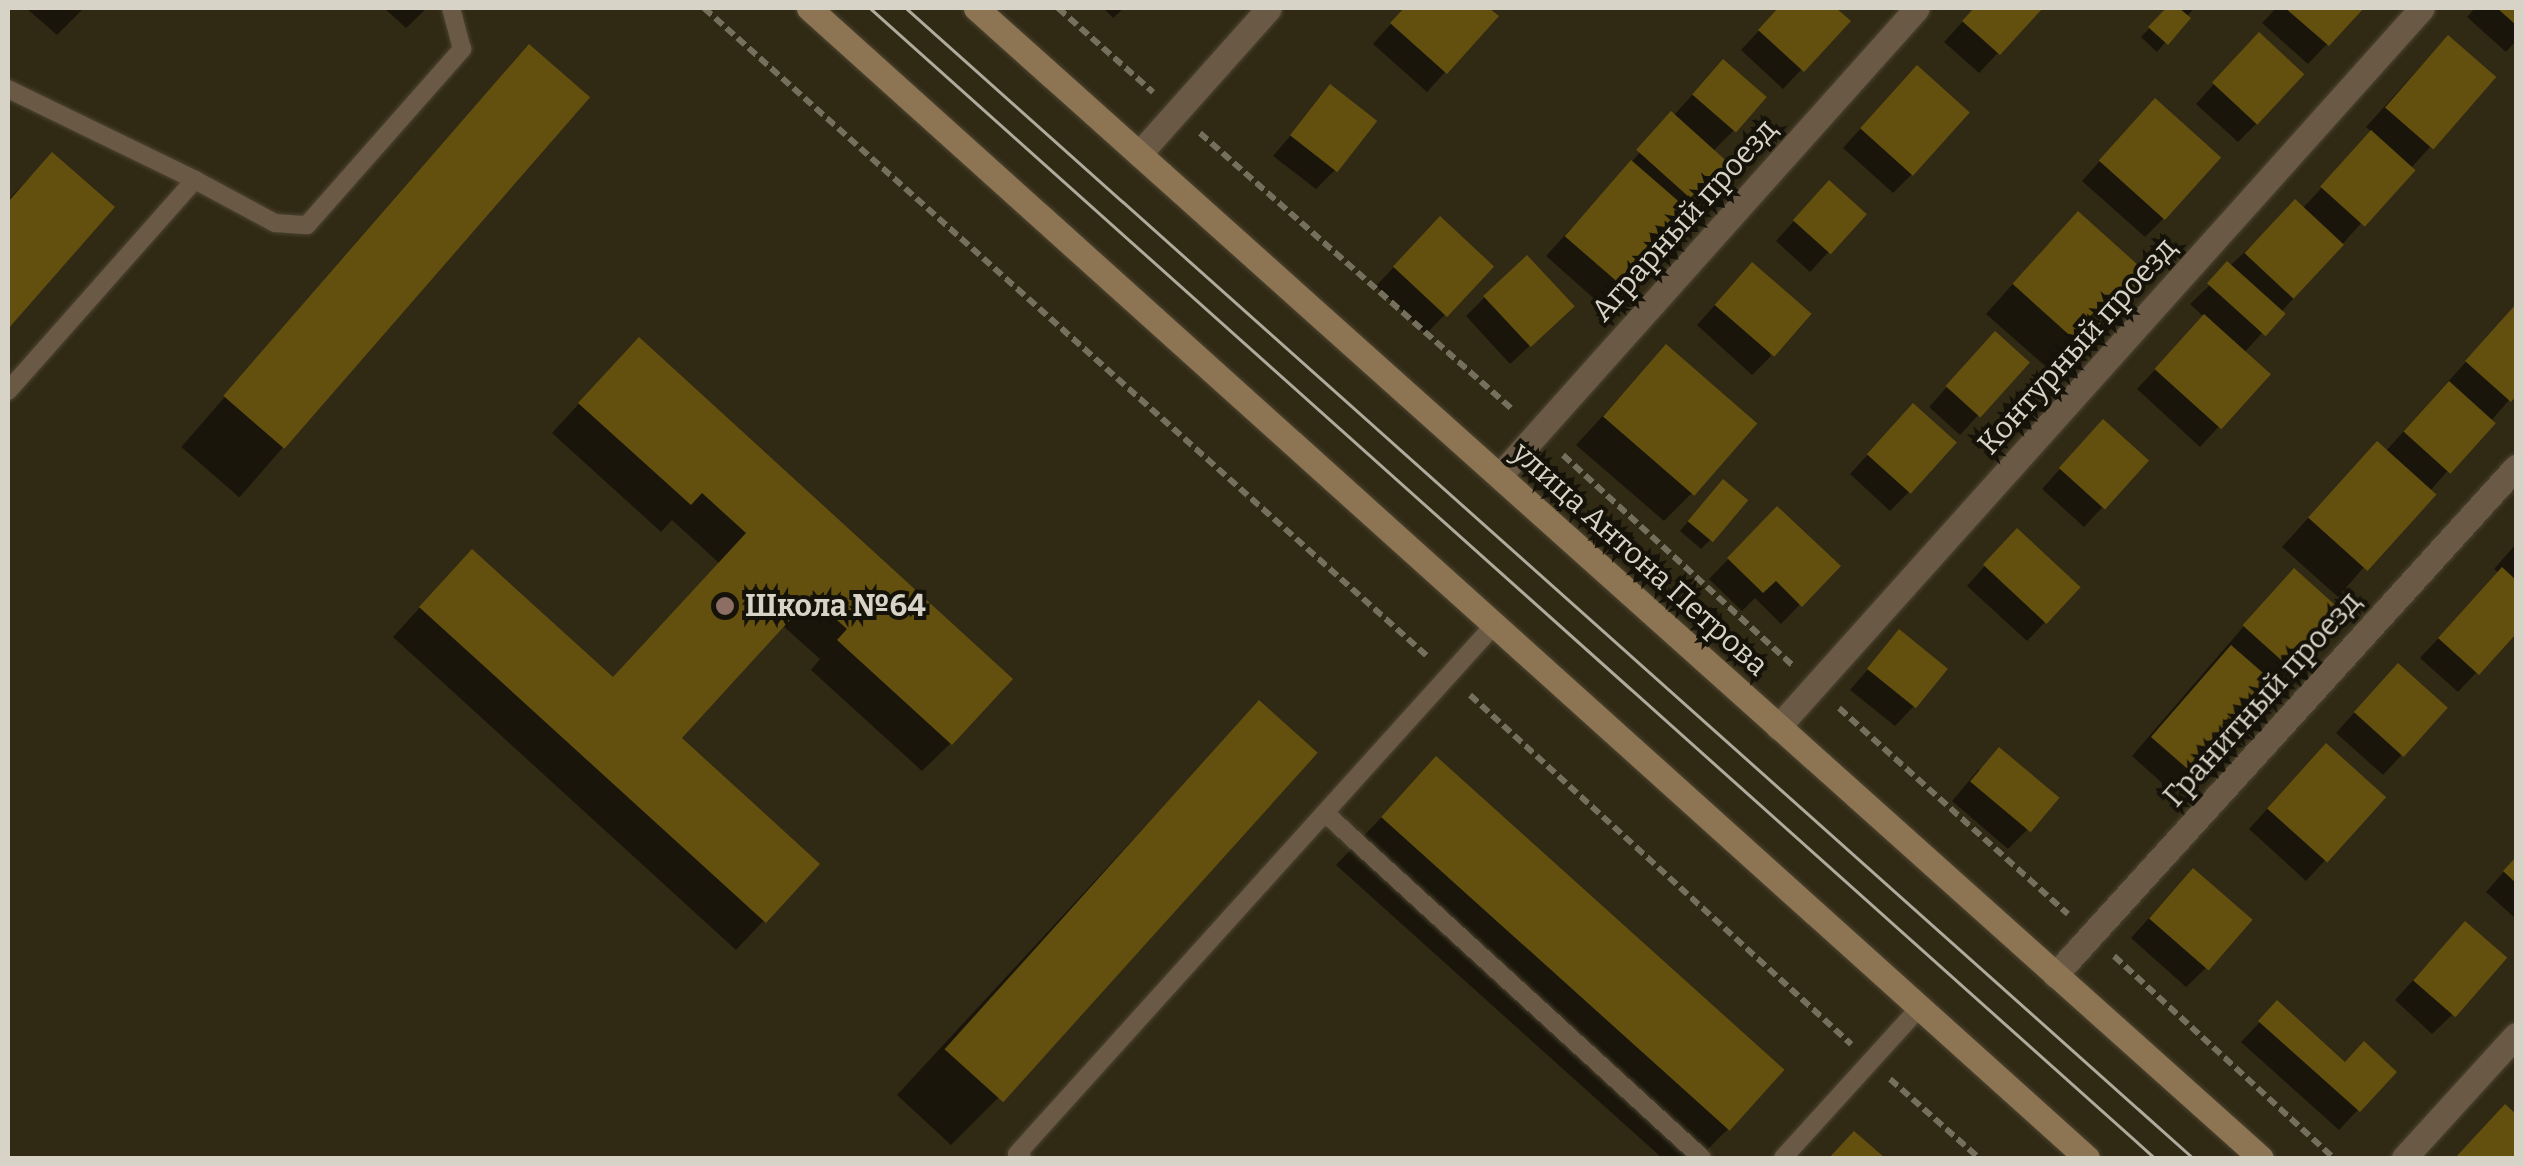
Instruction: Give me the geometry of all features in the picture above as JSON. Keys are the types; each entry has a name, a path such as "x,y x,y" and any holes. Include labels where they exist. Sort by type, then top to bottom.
{"main road":[{"path":"808,8 2087,1158"},
{"name":"улица Антона Петрова","path":"976,8 2260,1158"}],"street":[{"path":"1139,154 1269,8"},
{"name":"Аграрный проезд","path":"1498,476 1917,8"},
{"name":"Контурный проезд","path":"1778,727 2422,8"},
{"name":"Гранитный проезд","path":"2056,975 2516,467"},
{"path":"2404,1158 2516,1035"}],"lane":[{"path":"8,89 196,180 275,224 307,225 462,49 451,8"},
{"path":"8,391 196,180"},
{"path":"1022,1158 1017,1154 1496,624"},
{"path":"1325,814 1702,1158"},
{"path":"1783,1158 1919,1008"}],"path":[{"path":"704,8 1979,1158"},
{"path":"1058,8 1538,432 2334,1158"}],"building":[{"path":"1404,8 1489,8 1499,16 1447,74 1390,23"},
{"path":"1778,8 1836,8 1851,21 1804,72 1758,30"},
{"path":"1974,8 2043,8 2000,55 1962,21"},
{"path":"2166,8 2179,8 2191,18 2168,45 2148,27"},
{"path":"2285,8 2364,8 2329,46"},
{"path":"2497,8 2516,8 2516,25"},
{"path":"2259,32 2304,74 2257,125 2212,82"},
{"path":"2448,35 2496,77 2433,149 2385,107"},
{"path":"529,44 590,97 284,449 223,396"},
{"path":"1723,59 1767,97 1736,133 1692,94"},
{"path":"1917,65 1970,113 1913,176 1860,128"},
{"path":"1330,84 1377,121 1337,172 1290,135"},
{"path":"2155,98 2221,158 2165,220 2099,160"},
{"path":"1671,111 1729,163 1694,202 1636,150"},
{"path":"2371,130 2416,170 2365,227 2320,186"},
{"path":"52,152 115,207 8,329 8,202"},
{"path":"1631,160 1688,210 1622,286 1565,236"},
{"path":"1829,180 1867,214 1831,254 1793,220"},
{"path":"2295,199 2344,245 2294,299 2245,253"},
{"path":"2078,211 2147,273 2082,346 2012,284"},
{"path":"1440,216 1494,266 1447,317 1393,266"},
{"path":"1527,255 1575,306 1531,347 1483,296"},
{"path":"2227,261 2286,314 2266,336 2207,283"},
{"path":"1752,262 1812,314 1774,357 1715,305"},
{"path":"2516,304 2516,396 2511,402 2465,361"},
{"path":"2204,314 2271,374 2221,429 2154,369"},
{"path":"1995,331 2030,362 1980,417 1945,386"},
{"path":"639,337 1013,679 952,745 837,640 847,629 811,597 682,738 820,864 766,923 419,607 472,549 613,677 746,533 702,493 691,505 578,403"},
{"path":"1666,344 1757,423 1694,496 1603,416"},
{"path":"2449,381 2496,423 2450,474 2403,432"},
{"path":"1913,403 1957,442 1911,494 1867,454"},
{"path":"2103,419 2149,460 2105,510 2059,468"},
{"path":"2377,441 2436,495 2368,571 2308,518"},
{"path":"1723,479 1748,500 1713,542 1688,521"},
{"path":"1777,506 1841,566 1802,607 1776,581 1763,593 1727,558"},
{"path":"2017,528 2081,587 2047,624 1983,565"},
{"path":"2502,567 2516,580 2516,634 2479,675 2438,638"},
{"path":"2294,568 2337,607 2286,664 2242,625"},
{"path":"1899,629 1948,669 1916,708 1867,669"},
{"path":"2231,645 2274,682 2194,774 2151,737"},
{"path":"2398,663 2448,708 2404,757 2354,712"},
{"path":"1259,700 1318,753 1003,1102 945,1049"},
{"path":"2326,743 2386,797 2327,863 2267,808"},
{"path":"1999,747 2060,798 2031,832 1970,781"},
{"path":"1436,756 1785,1070 1730,1131 1381,817"},
{"path":"2516,857 2516,883 2503,871"},
{"path":"2193,868 2253,920 2209,970 2149,919"},
{"path":"2465,921 2507,958 2455,1017 2413,981"},
{"path":"2277,1000 2345,1062 2364,1041 2397,1072 2360,1112 2258,1021"},
{"path":"2505,1104 2516,1114 2516,1158 2455,1158"},
{"path":"1854,1131 1885,1158 1829,1158"}],"tram line":[{"path":"870,8 2155,1158"},
{"path":"906,8 2193,1158"}],"place":[{"name":"Школа №64","path":"725,606"}]}
